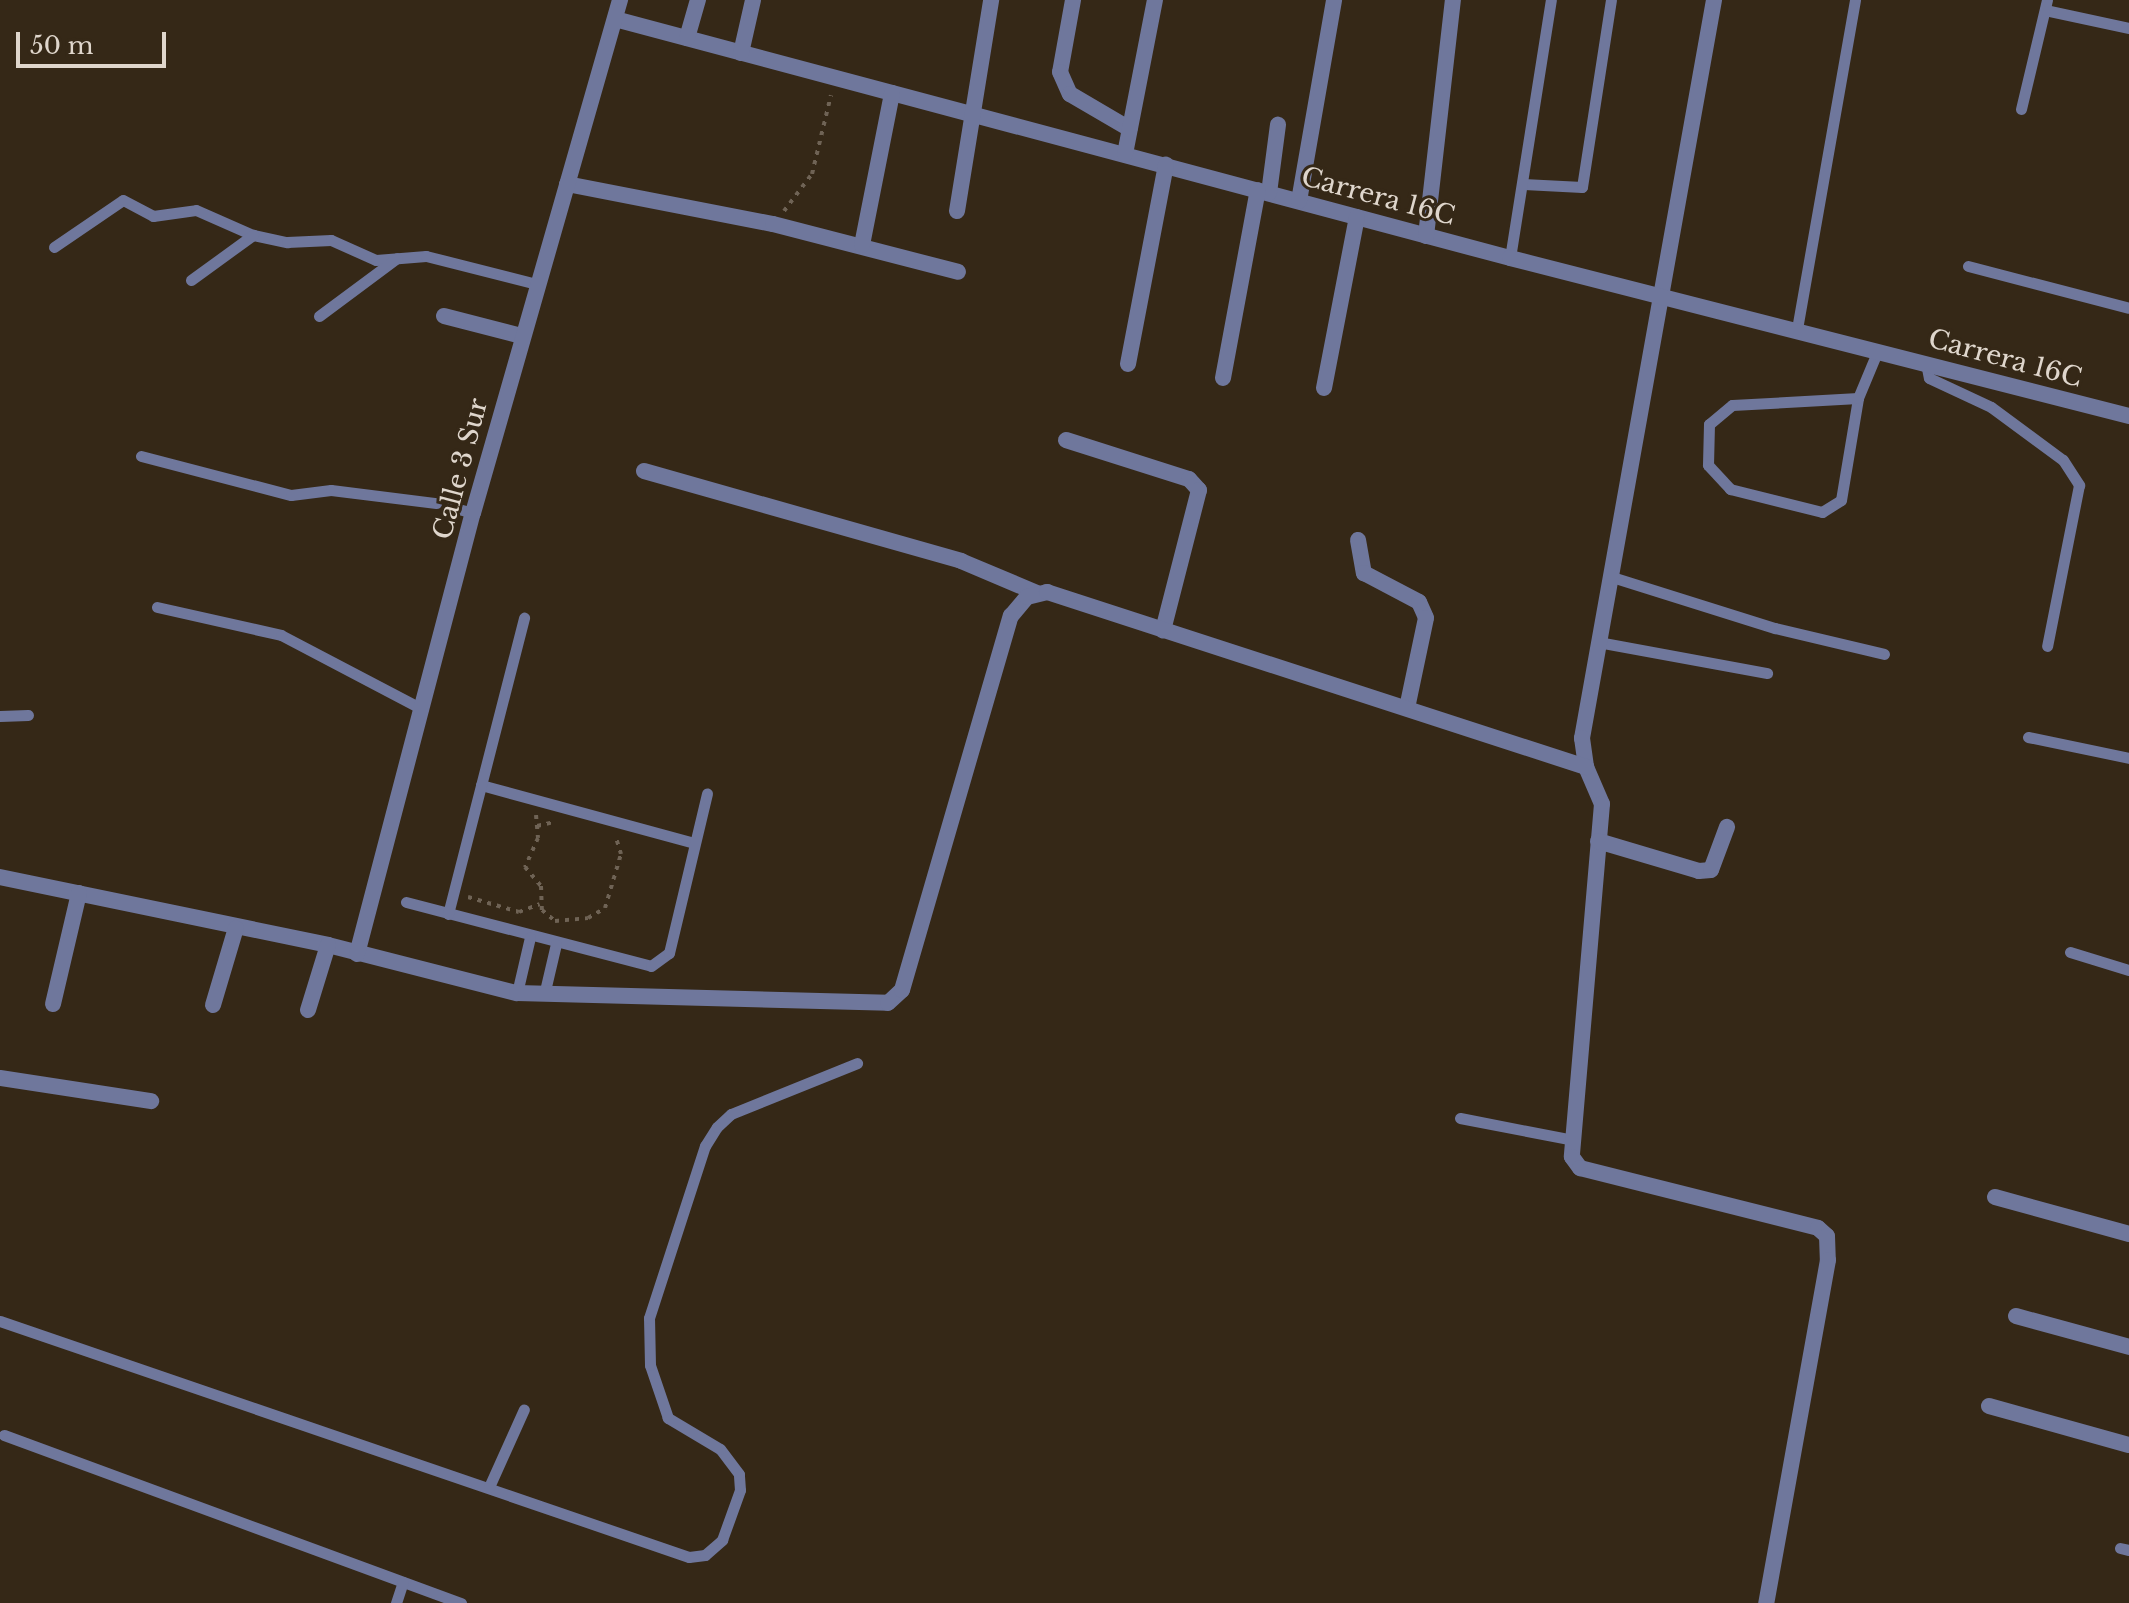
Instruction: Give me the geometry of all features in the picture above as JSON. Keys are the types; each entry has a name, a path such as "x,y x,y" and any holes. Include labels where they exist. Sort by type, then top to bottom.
{"street":[{"name":"Calle 3 Sur","path":"357,954 473,513 620,0"},
{"path":"687,38 698,0"},
{"path":"741,53 753,0"},
{"path":"957,211 970,113 991,0"},
{"path":"1073,0 1060,72 1070,94 1130,129"},
{"path":"1125,154 1155,0"},
{"path":"1299,201 1334,0"},
{"path":"1426,236 1453,0"},
{"path":"1714,0 1582,738 1586,767 1602,804 1573,1140 1574,1162 1818,1228 1827,1236 1828,1260 1766,1603"},
{"name":"Carrera 16C","path":"615,19 1426,236 2129,416"},
{"path":"862,245 892,93"},
{"path":"1223,378 1278,125"},
{"path":"1128,364 1166,165"},
{"path":"567,184 773,224 958,272"},
{"path":"1324,388 1357,217"},
{"path":"444,316 522,336"},
{"path":"1066,440 1189,479 1199,490 1163,630"},
{"path":"644,471 961,561 1037,593 1163,630 1586,767"},
{"path":"1358,540 1364,573 1419,602 1426,618 1407,708"},
{"path":"0,877 328,945 517,993 888,1003 897,998 1011,616 1037,593"},
{"path":"1598,841 1699,871 1711,870 1727,827"},
{"path":"53,1004 79,893"},
{"path":"213,1005 236,928"},
{"path":"308,1010 328,945"},
{"path":"0,1078 151,1101"},
{"path":"1995,1197 2129,1234"},
{"path":"2016,1316 2129,1347"},
{"path":"1989,1406 2129,1445"}],"lane":[{"path":"1510,258 1551,0"},
{"path":"1522,184 1582,187 1611,0"},
{"path":"1797,329 1855,0"},
{"path":"2021,109 2046,5 2129,28"},
{"path":"54,247 123,200 153,216 196,210 253,235 287,242 331,240 376,260 426,256 537,284"},
{"path":"191,280 253,235"},
{"path":"319,316 397,257"},
{"path":"1968,266 2129,308"},
{"path":"1858,398 1732,405 1709,424 1708,465 1730,489 1822,512 1841,500 1858,398 1878,350"},
{"path":"1926,363 1929,378 1991,407 2063,460 2079,485 2047,646"},
{"path":"141,456 291,495 331,490 436,503"},
{"path":"451,507 473,513"},
{"path":"1612,577 1775,628 1884,654"},
{"path":"157,607 281,635 422,709"},
{"path":"448,914 524,618"},
{"path":"1598,642 1767,673"},
{"path":"0,716 28,715"},
{"path":"2028,737 2129,758"},
{"path":"481,785 694,843"},
{"path":"406,902 644,967 658,963 669,953 707,793"},
{"path":"517,993 530,937"},
{"path":"544,995 556,944"},
{"path":"2070,952 2129,970"},
{"path":"0,1321 689,1557 705,1555 722,1540 740,1490 739,1474 720,1449 668,1418 650,1365 649,1318 705,1146 717,1127 731,1114 857,1063"},
{"path":"1460,1118 1573,1140"},
{"path":"489,1487 524,1409"},
{"path":"4,1435 461,1603"},
{"path":"396,1603 403,1582"}],"path":[{"path":"773,224 812,174 835,78"},
{"path":"534,801 538,838 524,863 541,886 540,904 544,915 555,921 600,913 621,854 617,839 608,834"},
{"path":"537,826 558,822"},
{"path":"454,893 519,912 540,904"}]}
